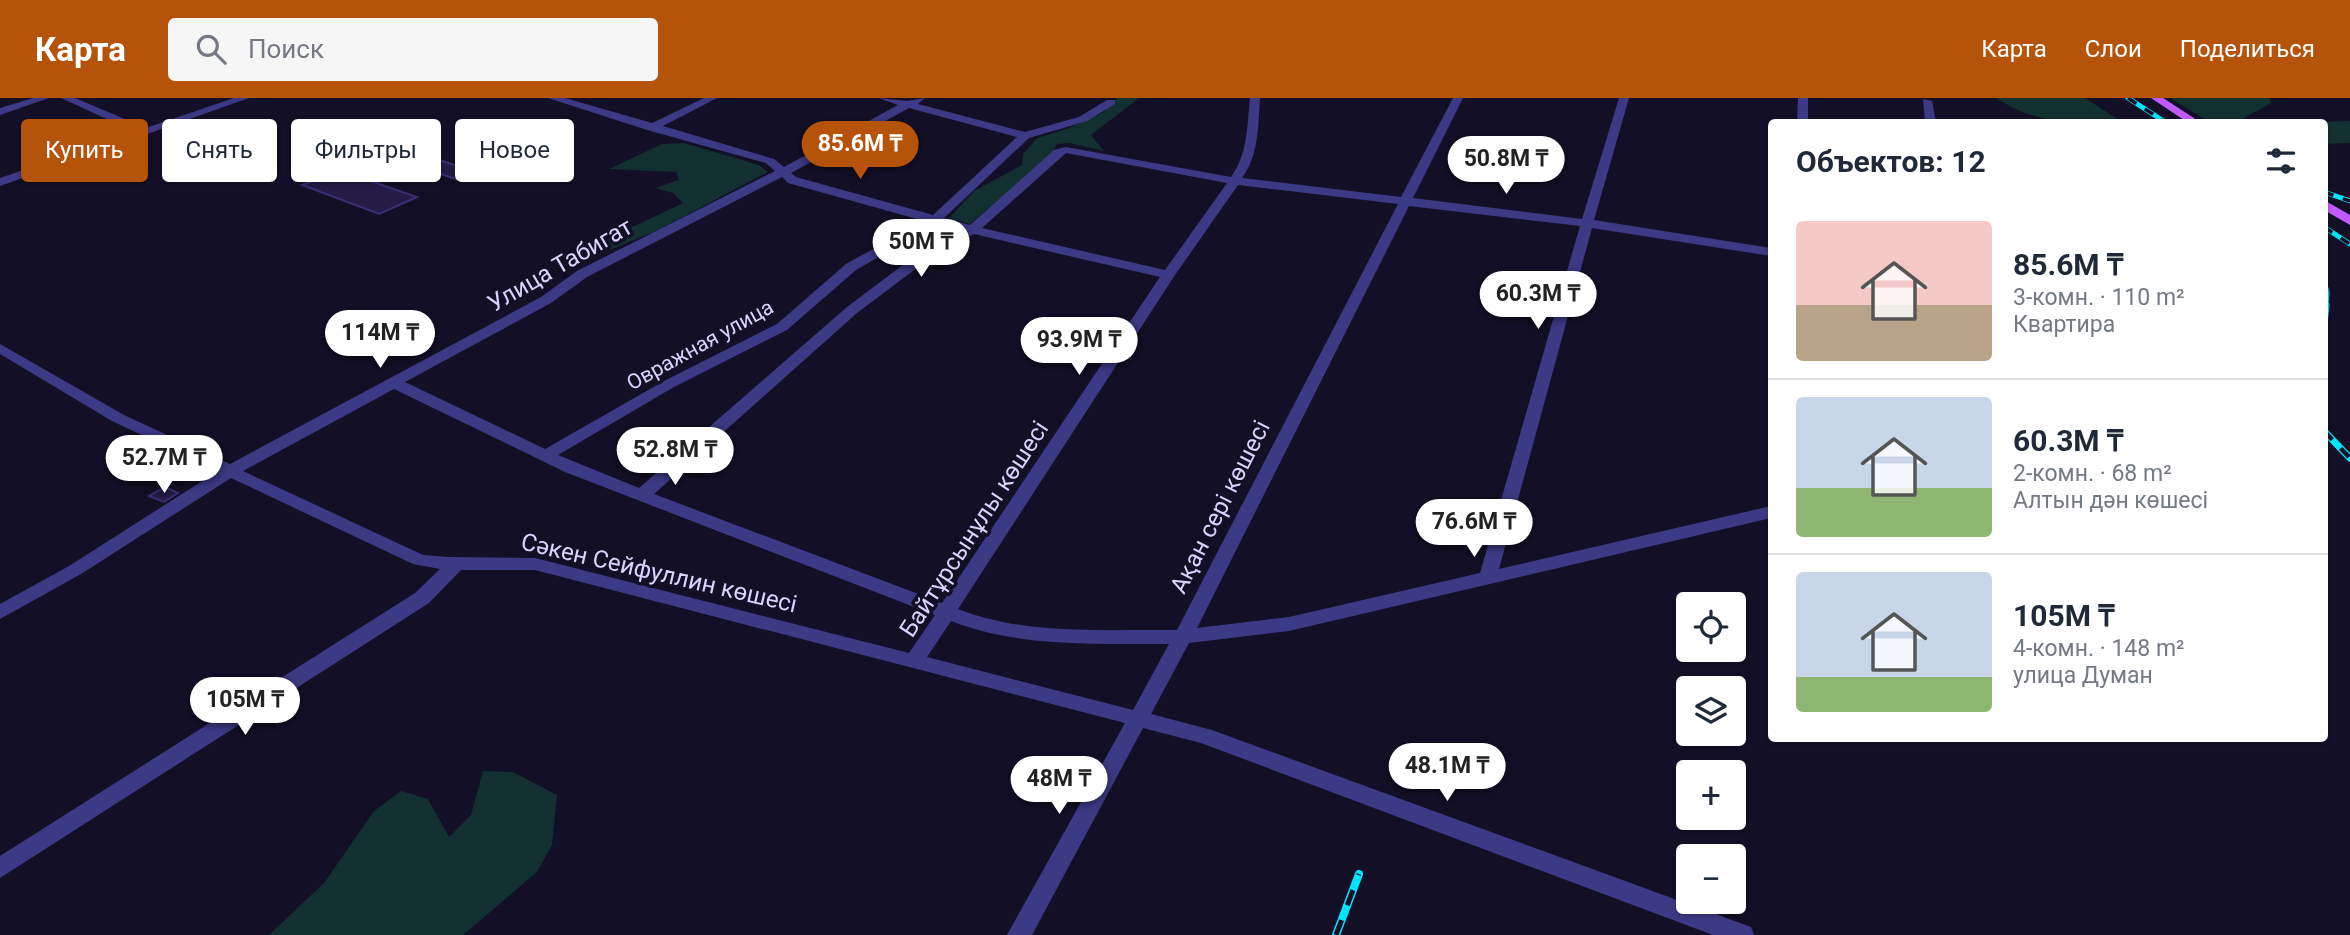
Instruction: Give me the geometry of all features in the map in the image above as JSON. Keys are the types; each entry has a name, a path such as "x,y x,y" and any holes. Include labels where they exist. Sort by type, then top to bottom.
{"main road":[{"path":"2156,98 2189,119"},
{"path":"2328,207 2350,221"}],"street":[{"path":"0,112 44,98"},
{"path":"66,98 115,119"},
{"path":"148,131 244,98"},
{"path":"553,98 770,161 792,180 972,230 1168,275"},
{"path":"651,128 712,98"},
{"path":"884,98 1026,136"},
{"name":"Улица Табигат","path":"0,612 75,570 230,471 546,300 582,274 783,172 920,98"},
{"name":"Байтұрсынұлы көшесі","path":"915,660 1168,275 1245,166 1251,143 1255,98"},
{"name":"Ақан сері көшесі","path":"1019,935 1183,637 1458,98"},
{"path":"1488,576 1624,98"},
{"path":"1803,98 1803,119"},
{"name":"Овражная улица","path":"545,456 669,384 782,327 851,267 936,219 1026,136 1083,119 1111,102"},
{"path":"1927,102 1930,119"},
{"path":"642,495 852,310 929,252 972,230 1058,152 1066,150 1235,181 1587,223 1768,252"},
{"path":"0,182 21,175"},
{"name":"Сәкен Сейфуллин көшесі","path":"0,348 118,418 419,561 536,564 1205,737 1742,935"},
{"path":"394,383 545,456 642,495 972,622 1047,636 1183,637 1289,624 1768,513"},
{"path":"0,868 422,598 456,564"}],"green space":[{"path":"1117,98 1139,98 1091,135 1104,151 1070,143 1057,144 1052,154 970,224 949,218 974,191 1022,165 1023,154 1037,138 1069,128 1104,112"},
{"path":"1996,98 2085,98 2117,119 2049,119 2011,107"},
{"path":"2170,98 2270,98 2271,103 2242,119 2205,119"},
{"path":"2350,121 2350,143 2328,144 2328,122"},
{"path":"684,143 759,165 768,172 658,230 588,259 590,247 683,203 673,193 656,188 678,180 677,172 609,169 662,144"},
{"path":"483,771 513,772 557,795 552,845 537,872 463,935 269,935 324,883 374,811 401,791 428,799 449,837 471,815"}],"building":[{"path":"441,161 455,165 455,179 441,174"},
{"path":"310,182 374,182 417,197 379,214 302,185"},
{"path":"165,487 178,493 164,502 149,496"}],"railway":[{"path":"2128,98 2160,119"},
{"path":"2328,193 2350,201"},
{"path":"2328,230 2350,244"},
{"path":"2328,435 2350,458"},
{"path":"1336,935 1359,874"}]}
